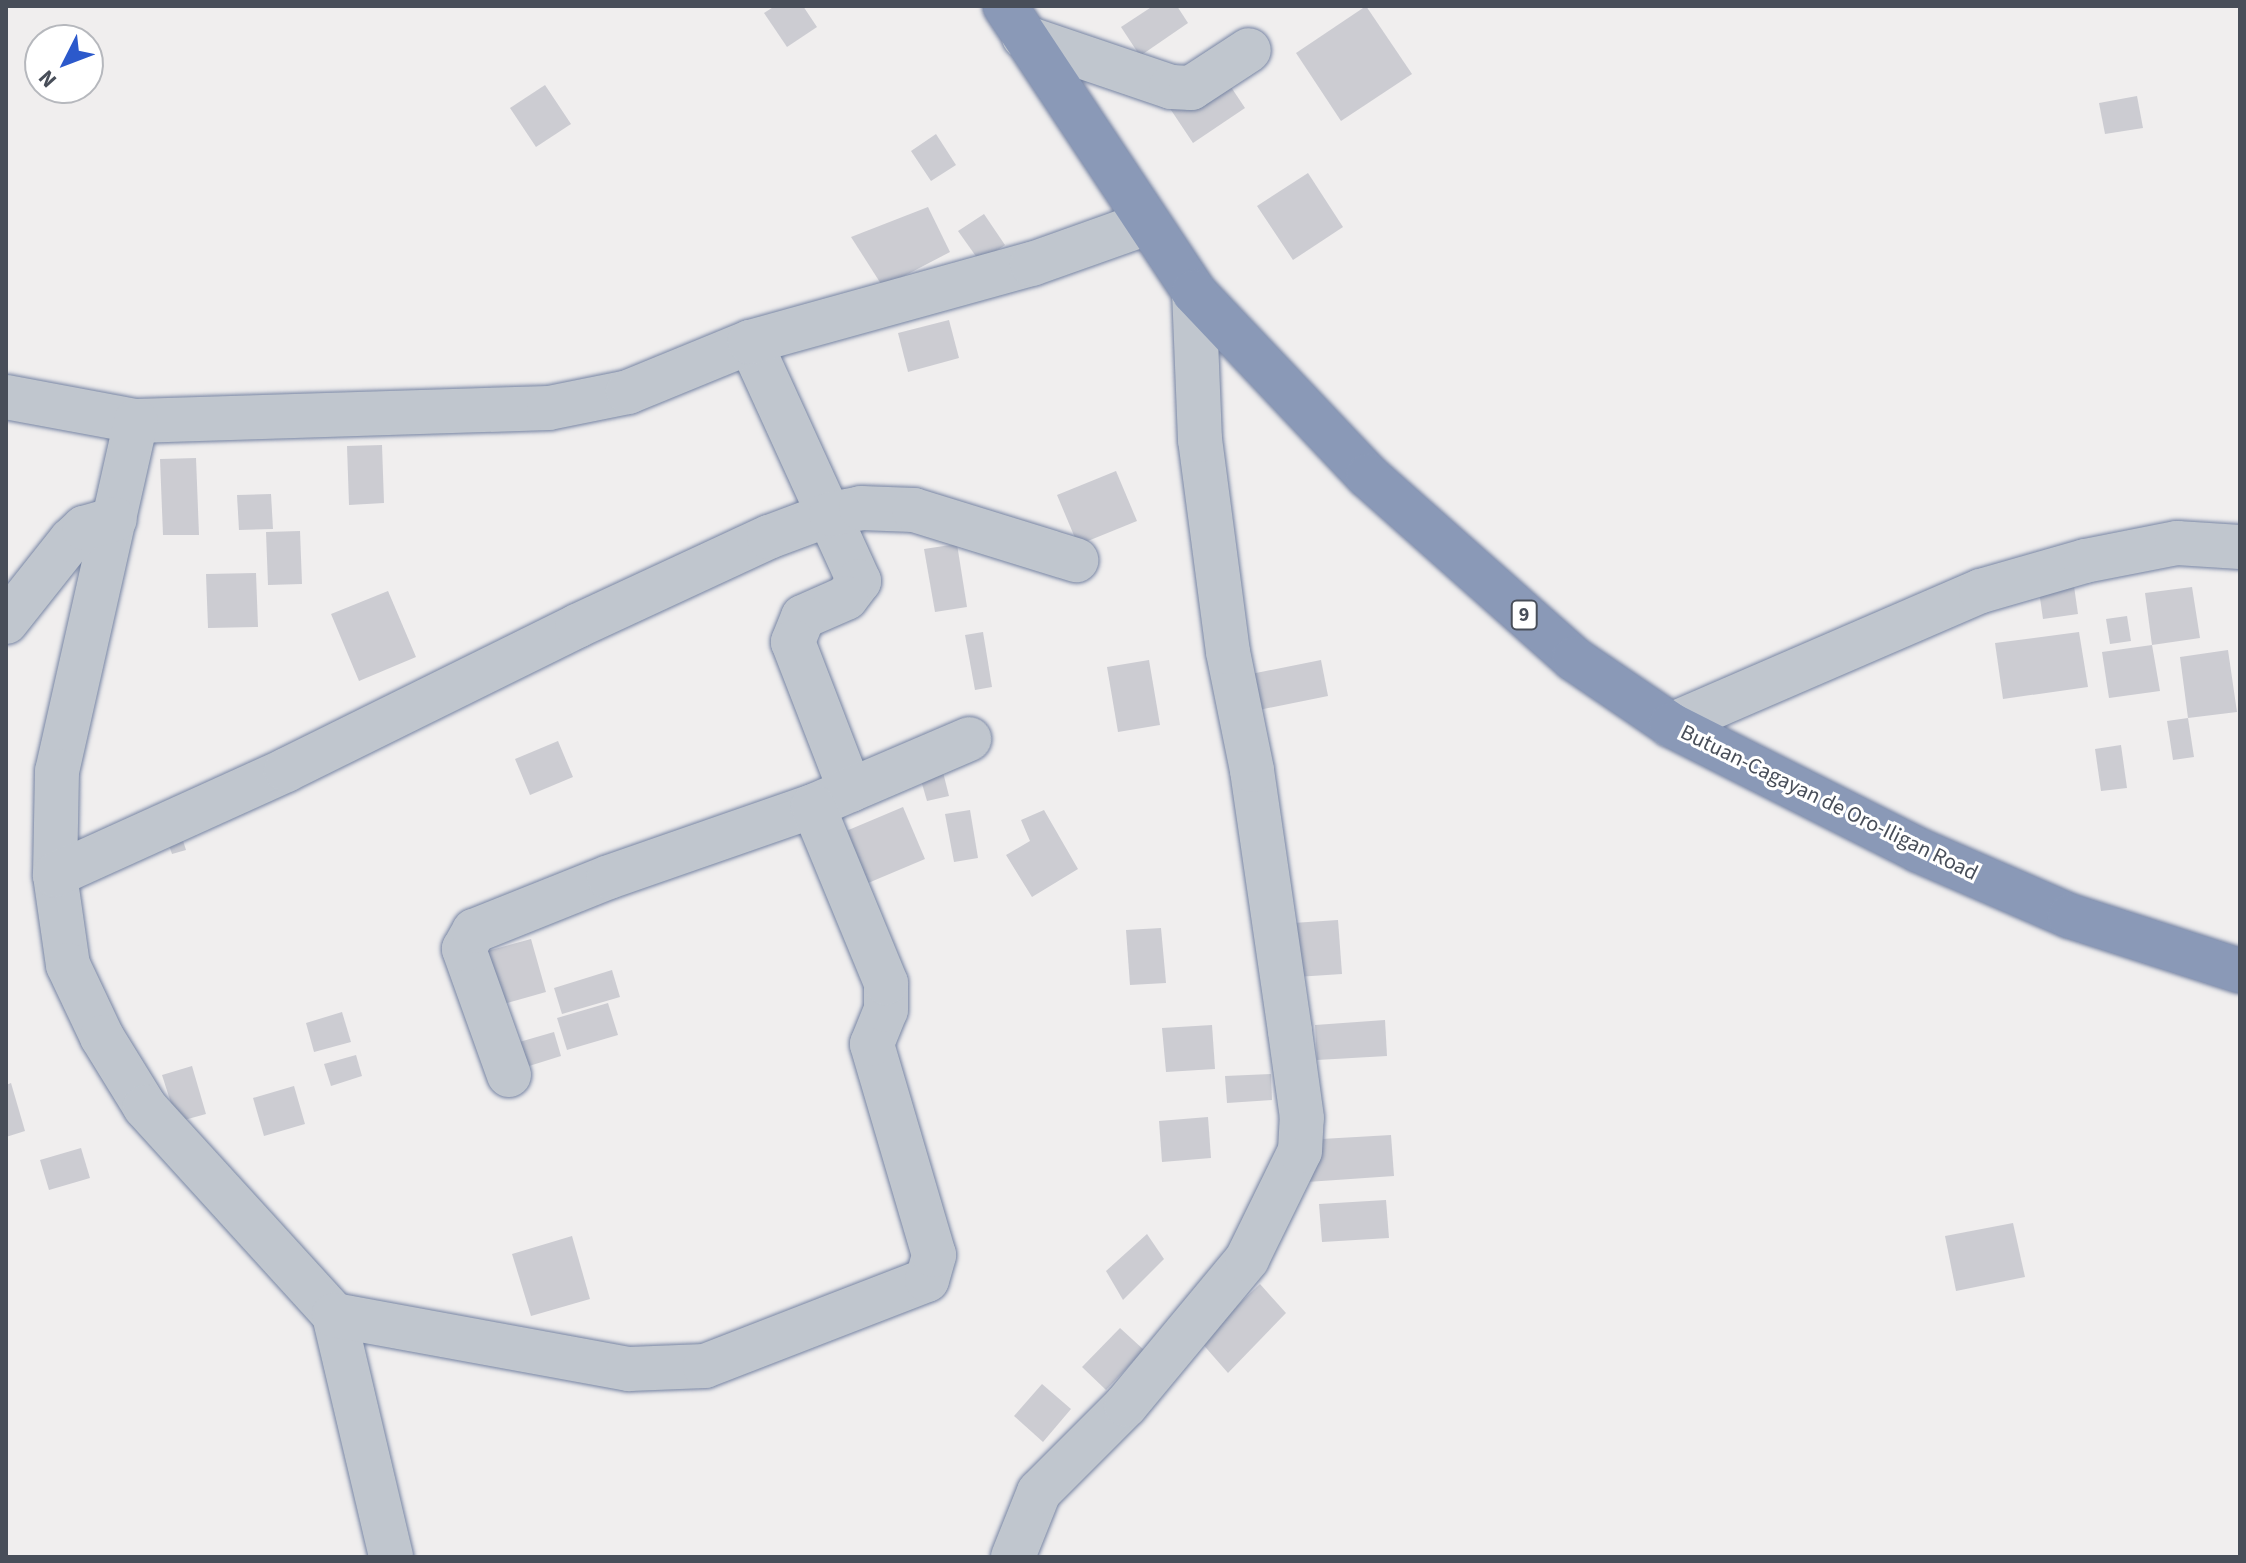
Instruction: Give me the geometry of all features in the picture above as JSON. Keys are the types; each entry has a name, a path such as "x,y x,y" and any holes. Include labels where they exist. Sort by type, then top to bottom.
{"highway":[{"name":"Butuan-Cagayan de Oro-Iligan Road","path":"1014,21 1194,292 1368,476 1574,659 1671,725 1918,850 2070,916 2240,971"}],"street":[{"path":"1014,21 1171,87 1191,88 1249,50"},
{"path":"6,397 136,421 549,408 628,392 750,342 1032,264 1147,223"},
{"path":"1013,1557 1039,1492 1126,1405 1247,1259 1300,1151 1302,1118 1290,1031 1252,770 1228,652 1200,440 1194,292"},
{"path":"334,1315 629,1369 705,1366 927,1280 934,1255 872,1044 886,1010 886,983 831,798 793,642 803,617 857,588 831,514 750,342"},
{"path":"136,421 57,771 55,875 68,965 102,1037 145,1107 334,1315 391,1557"},
{"path":"55,875 286,770 591,620 769,537 831,514 861,508 914,510 988,529 1076,560"},
{"path":"6,622 71,540 84,528 115,519"},
{"path":"1671,725 1981,591 2085,561 2177,543 2240,547"},
{"path":"509,1075 464,949 474,931 609,877 831,798 969,739"}],"building":[{"path":"775,6 803,6 817,27 787,47 764,13"},
{"path":"1153,6 1177,6 1188,23 1140,56 1121,27"},
{"path":"1366,6 1412,74 1341,121 1296,53"},
{"path":"1211,57 1245,108 1193,143 1159,92"},
{"path":"545,85 571,124 536,147 510,108"},
{"path":"2137,96 2143,128 2105,134 2099,103"},
{"path":"936,134 956,165 931,181 911,151"},
{"path":"1308,173 1343,227 1293,260 1257,206"},
{"path":"928,207 950,252 883,287 851,237"},
{"path":"984,214 1005,245 980,262 958,231"},
{"path":"949,320 959,358 908,372 898,333"},
{"path":"382,445 384,503 349,505 347,446"},
{"path":"196,458 199,535 163,535 160,459"},
{"path":"1116,471 1137,521 1078,545 1057,495"},
{"path":"271,494 273,529 239,530 237,495"},
{"path":"300,531 302,584 268,585 266,532"},
{"path":"957,544 967,607 935,612 924,549"},
{"path":"256,573 258,627 208,628 206,574"},
{"path":"2073,579 2078,614 2043,619 2038,584"},
{"path":"2192,587 2200,638 2152,645 2145,593"},
{"path":"388,591 416,657 359,681 331,614"},
{"path":"2127,616 2131,641 2110,644 2106,619"},
{"path":"983,632 992,687 975,690 965,635"},
{"path":"2079,632 2088,687 2003,699 1995,643"},
{"path":"2152,645 2160,691 2109,698 2102,652"},
{"path":"2228,650 2237,712 2188,718 2180,657"},
{"path":"1149,660 1160,725 1118,732 1107,667"},
{"path":"1321,660 1328,696 1249,712 1241,676"},
{"path":"2188,718 2194,757 2173,760 2167,721"},
{"path":"558,741 573,777 530,795 515,759"},
{"path":"2121,745 2127,788 2101,791 2095,749"},
{"path":"941,764 949,796 927,801 918,770"},
{"path":"903,807 925,859 861,886 839,834"},
{"path":"970,810 978,858 954,862 945,814"},
{"path":"1044,810 1078,869 1032,897 1006,855 1030,841 1021,820"},
{"path":"177,822 186,850 172,854 163,827"},
{"path":"1338,920 1342,974 1281,978 1278,924"},
{"path":"1161,928 1166,983 1130,985 1126,930"},
{"path":"531,939 546,992 500,1005 484,952"},
{"path":"612,970 620,997 562,1014 554,988"},
{"path":"608,1003 618,1035 567,1050 557,1018"},
{"path":"342,1012 351,1042 314,1052 306,1023"},
{"path":"1385,1020 1387,1056 1317,1060 1315,1025"},
{"path":"1212,1025 1215,1069 1166,1072 1162,1028"},
{"path":"554,1032 561,1056 510,1072 502,1047"},
{"path":"356,1055 362,1076 331,1086 324,1064"},
{"path":"192,1066 206,1114 177,1122 162,1075"},
{"path":"1271,1074 1272,1100 1227,1103 1225,1076"},
{"path":"11,1083 25,1131 6,1137 6,1085"},
{"path":"294,1086 305,1124 264,1136 253,1098"},
{"path":"1208,1117 1211,1158 1162,1162 1159,1121"},
{"path":"1391,1135 1394,1176 1307,1182 1304,1140"},
{"path":"81,1148 90,1178 49,1190 40,1160"},
{"path":"1386,1200 1389,1238 1322,1242 1319,1204"},
{"path":"2013,1223 2025,1277 1956,1291 1945,1236"},
{"path":"1147,1234 1164,1259 1123,1300 1106,1271"},
{"path":"572,1236 590,1299 531,1316 512,1254"},
{"path":"1260,1284 1286,1313 1228,1373 1200,1341"},
{"path":"1120,1328 1144,1350 1106,1390 1082,1367"},
{"path":"1042,1384 1071,1409 1043,1442 1014,1416"}]}
